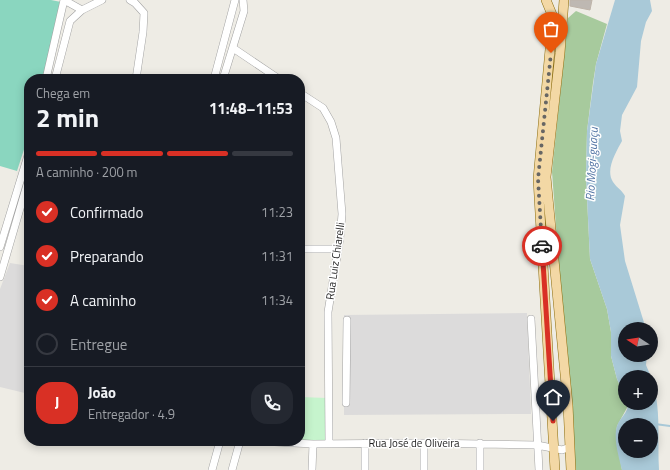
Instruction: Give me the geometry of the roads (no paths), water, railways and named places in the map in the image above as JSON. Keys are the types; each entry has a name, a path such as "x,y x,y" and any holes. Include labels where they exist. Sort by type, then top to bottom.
{"main road":[{"path":"546,0 553,17 538,179 556,470"},
{"path":"564,0 560,53 546,177 566,383 571,470"},
{"path":"550,382 560,378 566,383"}],"street":[{"path":"47,74 64,0 85,9"},
{"path":"85,9 89,0"},
{"path":"56,74 68,26 74,16 102,0"},
{"path":"130,0 144,12 143,32 137,74"},
{"path":"215,74 235,0"},
{"path":"224,74 244,11 243,0"},
{"path":"233,48 272,74"},
{"name":"Rua Luiz Chiarelli","path":"305,96 323,108 331,122 336,138 342,214 328,312 329,443"},
{"path":"0,247 24,168"},
{"path":"0,277 24,200"},
{"path":"305,249 338,250"},
{"path":"346,403 347,320"},
{"path":"531,320 539,470"},
{"path":"365,443 365,470"},
{"path":"424,443 424,470"},
{"path":"480,443 480,470"},
{"name":"Rua José de Oliveira","path":"305,444 537,444 562,450 570,447"},
{"path":"312,470 313,444"},
{"path":"212,470 219,446"},
{"path":"232,470 239,446"}],"water":[{"name":"Rio Mogi-guaçu","path":"615,0 650,0 652,11 646,22 641,41 637,87 622,115 620,131 622,141 612,161 610,172 613,182 625,196 620,225 625,261 644,322 618,322 618,362 646,362 648,370 618,370 618,381 611,356 611,332 607,309 590,259 586,177 587,131 596,64"},
{"path":"627,410 658,410 658,418 622,418"},
{"path":"618,423 618,454 616,442"},
{"path":"658,423 659,470 622,470 619,458 658,458"}],"waterway":[{"path":"658,424 670,426"}]}
